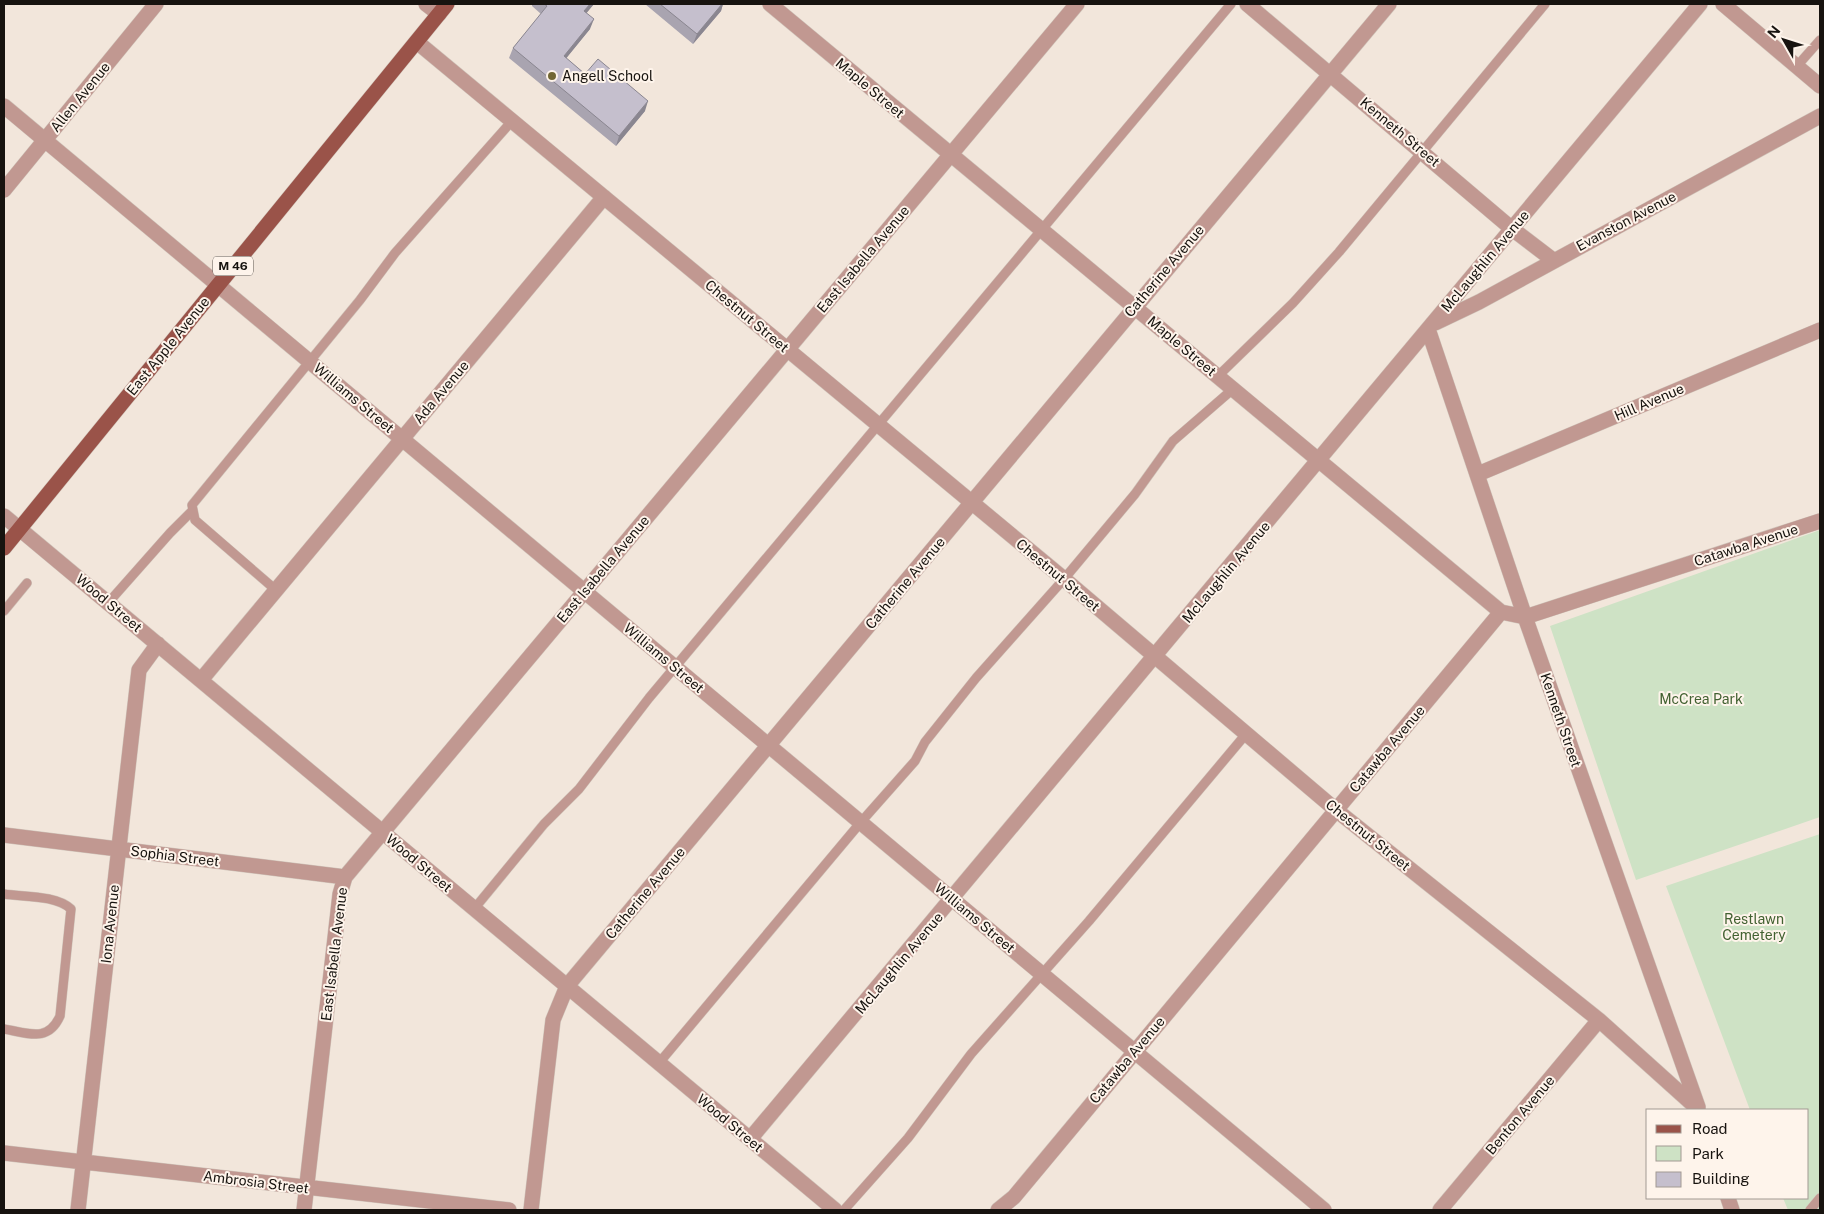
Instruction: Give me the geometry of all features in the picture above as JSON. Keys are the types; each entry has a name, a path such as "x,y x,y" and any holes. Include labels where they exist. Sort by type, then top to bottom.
{"main road":[{"name":"East Apple Avenue","path":"4,548 443,9"}],"street":[{"name":"Allen Avenue","path":"4,190 156,4"},
{"path":"426,4 443,9"},
{"name":"Maple Street","path":"770,4 1501,612"},
{"name":"East Isabella Avenue","path":"304,1210 340,888 345,877 1077,4"},
{"name":"Kenneth Street","path":"1247,4 1512,228 1553,260"},
{"name":"Catherine Avenue","path":"531,1210 553,1020 567,986 971,504 1134,306 1389,4"},
{"name":"McLaughlin Avenue","path":"750,1139 953,899 1700,4"},
{"path":"1723,4 1820,86"},
{"name":"Chestnut Street","path":"417,42 1064,580 1336,810 1599,1020 1697,1109"},
{"name":"Williams Street","path":"4,106 1324,1210"},
{"name":"Evanston Avenue","path":"1430,327 1820,116"},
{"name":"Ada Avenue","path":"201,680 604,197"},
{"name":"Kenneth Street","path":"1430,327 1525,617 1698,1109"},
{"name":"Hill Avenue","path":"1478,474 1820,330"},
{"name":"Wood Street","path":"4,516 834,1209"},
{"name":"Catawba Avenue","path":"998,1210 1014,1197 1501,612 1525,617 1820,521"},
{"name":"Iona Avenue","path":"78,1210 139,670 158,644"},
{"name":"Sophia Street","path":"4,835 345,877"},
{"name":"Benton Avenue","path":"1440,1210 1599,1020"},
{"name":"Ambrosia Street","path":"4,1153 509,1210"}],"lane":[{"path":"474,909 544,824 579,789 649,698 1231,4"},
{"path":"1218,376 1320,274 1545,4"},
{"path":"1797,66 1820,40"},
{"path":"276,591 195,520 192,505 360,300 401,246 512,121"},
{"path":"659,1063 861,822 915,761 925,742 976,678 1064,580 1146,480 1173,441 1233,389"},
{"path":"108,603 192,511"},
{"path":"4,611 28,583"},
{"path":"834,1209 914,1130 971,1054 1089,921 1246,734"},
{"path":"4,894 56,901 66,904 71,909 60,1016 55,1027 48,1032 36,1034 4,1029"},
{"path":"1810,1210 1820,1198"}],"green space":[{"name":"McCrea Park","path":"1820,530 1820,817 1636,880 1550,626"},
{"name":"Restlawn Cemetery","path":"1820,834 1820,1210 1788,1210 1783,1199 1809,1199 1809,1109 1750,1109 1666,886"}],"building":[{"name":"Angell School","path":"544,4 590,4 584,11 594,19 564,56 585,74 598,59 648,101 619,136 513,48 547,6"},
{"path":"660,4 722,4 697,34"}],"place":[{"name":"Angell School","path":"552,76"}]}
